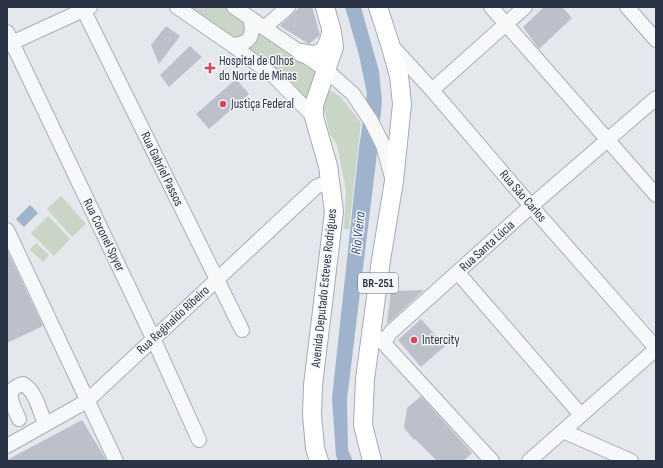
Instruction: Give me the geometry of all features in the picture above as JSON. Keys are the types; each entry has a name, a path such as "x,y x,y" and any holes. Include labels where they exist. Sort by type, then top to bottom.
{"main road":[{"name":"Avenida Deputado Esteves Rodrigues","path":"319,461 315,448 312,416 313,385 334,212 328,166 314,117 314,105 334,47 332,32 325,7"},
{"name":"BR-251","path":"372,461 363,425 365,379 382,335 381,260 394,181 402,104 399,76 378,7"},
{"path":"302,53 311,55 319,54 328,44 332,32"}],"street":[{"name":"Avenida Deputado Esteves Rodrigues","path":"176,7 232,45 275,77 314,117"},
{"path":"234,7 326,70 354,94 383,145 394,181"},
{"path":"264,28 288,7"},
{"path":"491,7 656,195"},
{"path":"432,90 525,7"},
{"path":"627,7 656,40"},
{"path":"9,40 85,8"},
{"name":"Rua Gabriel Passos","path":"85,8 242,330"},
{"path":"232,45 241,44 249,39 252,28 250,18"},
{"name":"Rua Coronel Spyer","path":"9,40 153,338 199,440"},
{"name":"Rua São Carlos","path":"390,44 432,90 531,206 656,348"},
{"name":"Rua Santa Lúcia","path":"382,335 458,273 531,206 656,98"},
{"name":"Rua Reginaldo Ribeiro","path":"7,446 87,401 316,187 331,184"},
{"path":"7,230 116,461"},
{"path":"458,273 581,415"},
{"path":"382,335 492,461"},
{"path":"529,461 656,348"},
{"path":"19,419 10,398 11,391 15,386 23,384 28,386 33,395 45,424"},
{"path":"563,431 631,461"}],"green space":[{"path":"189,7 224,7 320,73 311,108 284,73"},
{"path":"328,89 341,97 361,123 349,229 344,229 346,190 337,145 330,134 325,113 320,101"},
{"path":"61,196 86,224 72,237 47,209"},
{"path":"48,216 70,239 54,256 31,233"},
{"path":"36,243 49,255 43,262 30,250"}],"water":[{"name":"Rio Vieira","path":"345,7 361,7 379,71 382,101 347,399 348,450 353,461 338,461 336,456 332,398 359,148 367,94 359,55"},
{"path":"30,205 38,213 24,227 16,219"}],"building":[{"path":"300,7 312,7 320,35 309,44 280,26"},
{"path":"544,7 562,7 572,18 539,49 523,27"},
{"path":"166,26 180,36 159,64 151,45"},
{"path":"190,46 202,57 169,87 160,75"},
{"name":"Justiça Federal","path":"236,79 249,94 209,129 196,114"},
{"path":"7,250 43,326 7,343"},
{"path":"424,290 387,324 391,291"},
{"path":"421,319 445,346 421,367 398,340"},
{"path":"421,396 472,453 463,461 437,461 415,439 414,440 404,428 407,408"},
{"path":"82,420 107,461 7,461 7,460"}],"place":[{"name":"Hospital de Olhos do Norte de Minas","path":"210,68"},
{"name":"Justiça Federal","path":"223,104"},
{"name":"Intercity","path":"414,340"}]}
